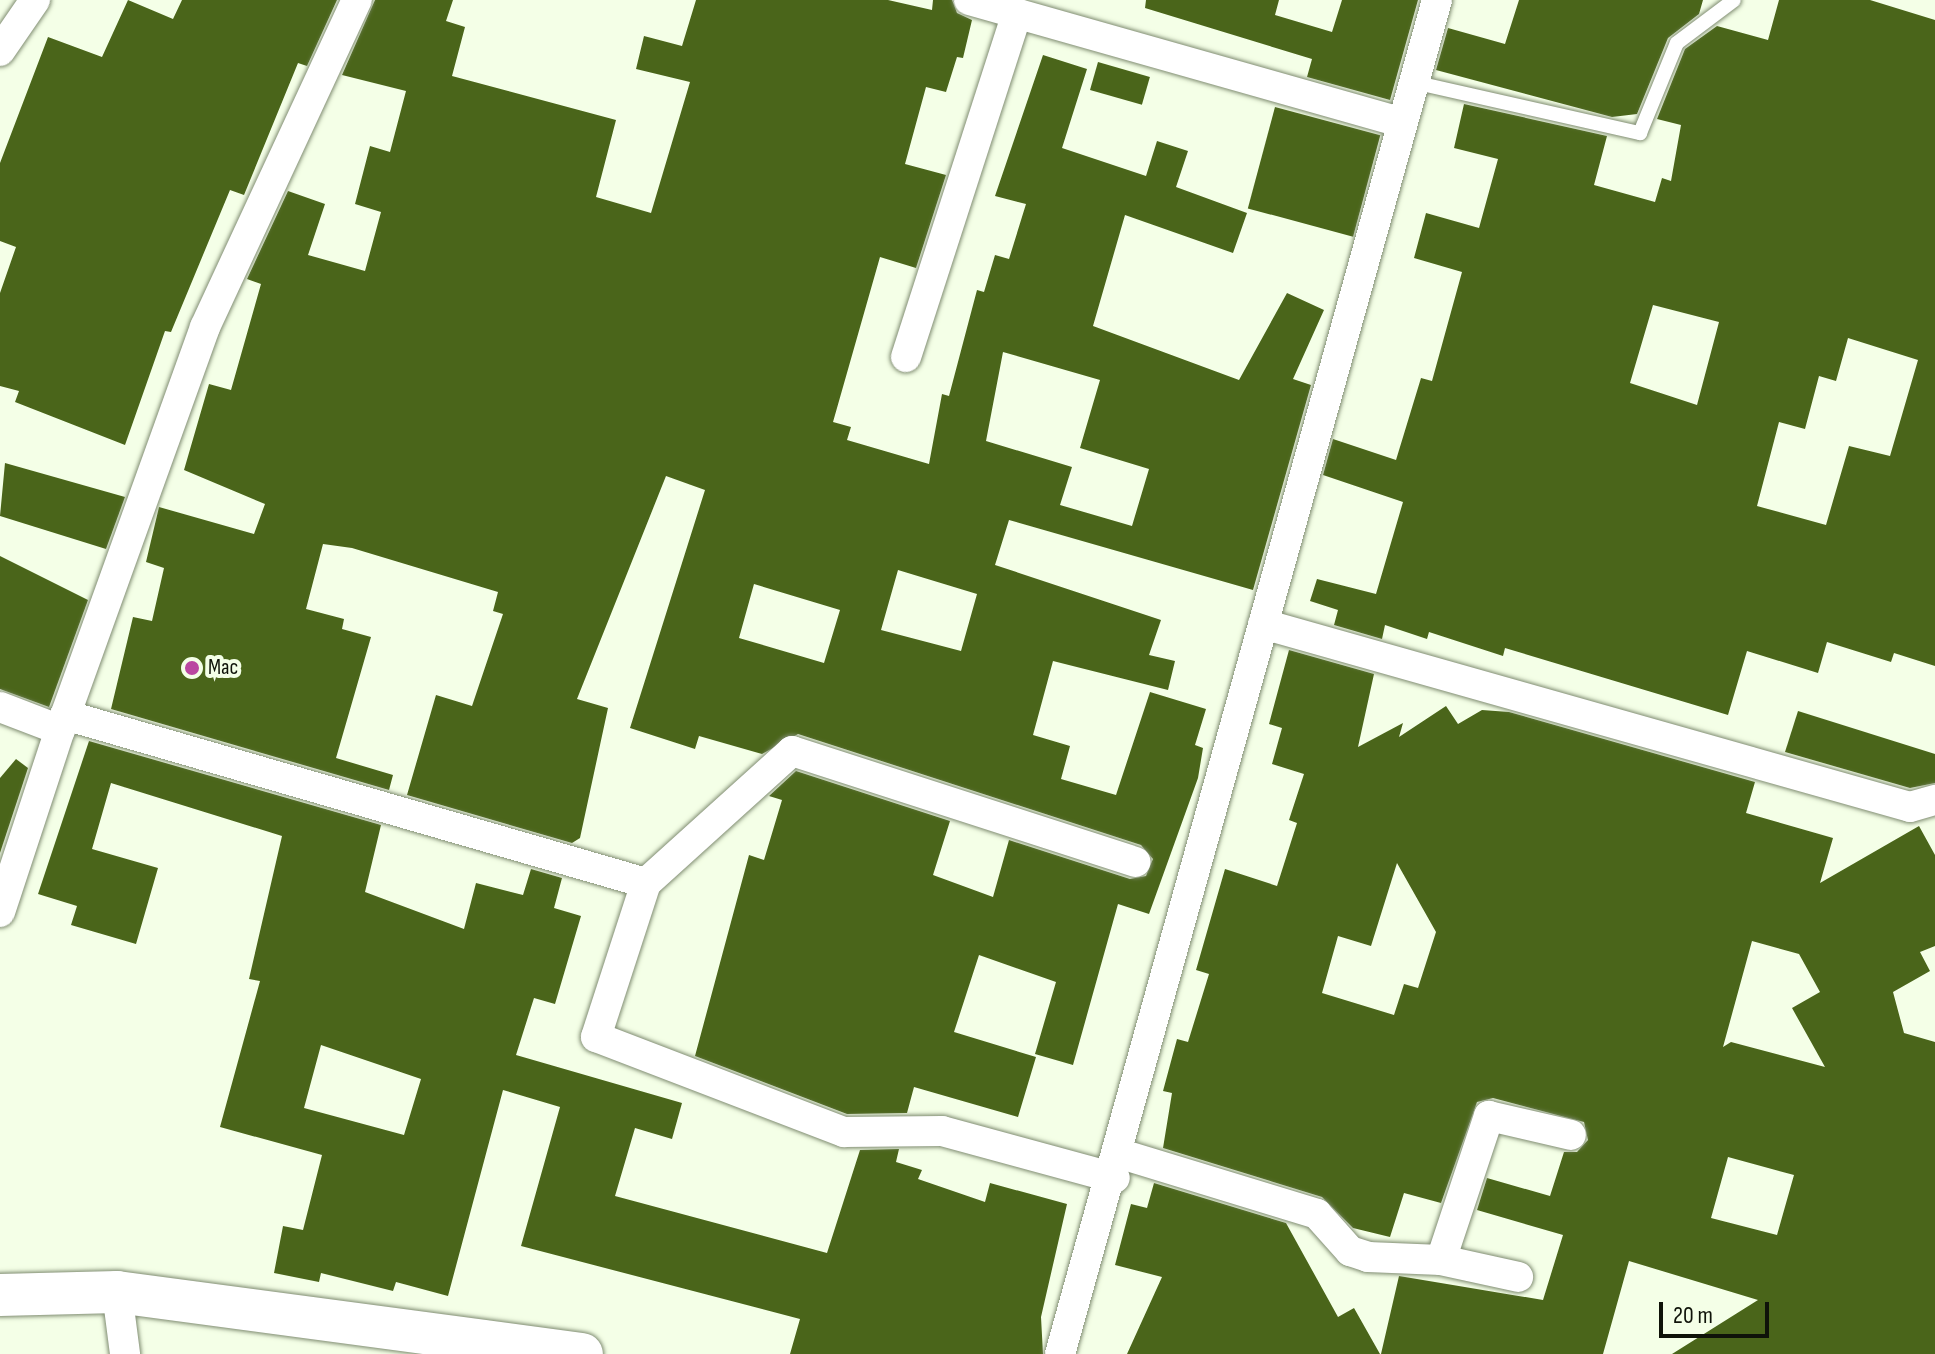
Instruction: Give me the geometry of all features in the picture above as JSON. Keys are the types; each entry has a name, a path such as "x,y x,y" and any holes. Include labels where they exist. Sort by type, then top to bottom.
{"street":[{"path":"0,51 35,0"},
{"path":"0,912 62,722 205,327 357,0"},
{"path":"969,0 1401,122"},
{"path":"1060,1354 1118,1166 1263,624 1437,0"},
{"path":"906,357 1017,14"},
{"path":"1263,624 1910,807 1935,800"},
{"path":"0,707 646,883"},
{"path":"1135,862 786,751 646,883 596,1037 844,1132 942,1131 1118,1166 1317,1214 1350,1251 1441,1260 1518,1277"},
{"path":"1441,1260 1489,1116 1571,1135"},
{"path":"117,1292 125,1354"},
{"path":"0,1295 117,1292 582,1354"}],"lane":[{"path":"1413,82 1640,133 1677,43 1734,0"}],"building":[{"path":"128,0 173,19 182,0 337,0 307,66 298,63 244,195 230,190 171,332 165,331 125,445 15,402 19,391 0,386 0,293 16,247 0,241 0,163 48,37 102,57"},
{"path":"375,0 453,0 446,21 465,27 452,76 616,120 596,197 651,213 690,82 636,69 644,36 682,46 696,0 888,0 932,10 933,0 952,0 957,13 972,20 963,58 957,57 946,92 926,87 905,164 946,175 916,268 880,257 833,422 851,427 847,440 929,464 942,394 949,396 977,290 984,292 995,255 1009,259 1026,204 995,196 1043,55 1087,69 1062,148 1146,176 1157,141 1188,151 1176,187 1247,213 1233,253 1125,215 1093,326 1239,380 1287,293 1324,310 1293,379 1311,385 1253,590 1009,520 995,565 1161,620 1149,655 1175,661 1168,690 1053,661 1033,735 1070,746 1061,779 1116,795 1150,692 1206,709 1195,745 1203,748 1198,778 1149,914 1118,904 1073,1065 1035,1054 1056,982 979,955 954,1032 1036,1057 1018,1117 914,1087 907,1113 847,1114 695,1056 749,855 764,860 782,800 769,796 796,771 950,821 933,875 993,897 1009,840 1130,879 1146,876 1153,859 1141,845 798,734 762,754 699,736 695,749 630,728 705,490 666,476 577,699 608,708 580,838 572,843 407,795 436,695 472,706 503,614 493,611 498,592 352,548 323,544 306,609 344,619 342,629 371,637 336,758 393,775 389,790 111,709 133,617 152,621 164,568 146,562 159,507 254,534 265,504 184,470 209,384 231,390 261,284 247,279 288,191 325,204 308,255 365,271 381,212 355,204 370,146 390,152 406,91 342,75","holes":["1003,352 1100,380 1080,448 1149,469 1132,526 1060,505 1072,467 986,441","898,570 977,594 961,651 881,630","754,584 840,610 824,663 739,638"]},
{"path":"1146,0 1279,0 1275,15 1332,32 1342,0 1418,0 1390,100 1307,77 1312,59 1145,8"},
{"path":"1519,0 1703,0 1699,14 1668,38 1637,114 1612,117 1436,70 1448,28 1505,44"},
{"path":"1779,0 1870,0 1935,20 1935,666 1894,653 1891,662 1827,642 1818,673 1747,651 1728,715 1505,648 1503,656 1429,632 1427,639 1385,625 1382,639 1334,625 1338,610 1310,601 1317,579 1376,594 1403,502 1323,475 1333,439 1396,460 1421,378 1432,381 1462,272 1414,258 1426,213 1479,228 1498,159 1454,148 1464,104 1607,136 1594,185 1655,202 1662,178 1671,181 1681,125 1657,119 1685,49 1717,26 1768,40","holes":["1653,305 1719,322 1697,405 1630,383","1848,338 1918,360 1890,456 1849,446 1826,525 1757,506 1779,422 1805,429 1819,376 1836,381"]},
{"path":"1098,62 1150,77 1142,105 1090,90"},
{"path":"1275,107 1380,135 1353,237 1248,208"},
{"path":"5,463 125,497 106,549 0,516"},
{"path":"0,556 88,600 49,707 0,689"},
{"path":"1289,650 1374,674 1358,747 1403,723 1399,737 1446,706 1458,724 1482,710 1509,712 1755,782 1746,813 1833,838 1820,883 1919,826 1935,855 1935,946 1920,952 1930,971 1893,992 1904,1033 1935,1042 1935,1354 1672,1354 1758,1300 1629,1261 1603,1354 1381,1354 1399,1276 1543,1300 1563,1235 1477,1210 1487,1178 1550,1196 1564,1152 1577,1152 1588,1140 1584,1122 1493,1098 1477,1102 1441,1203 1404,1193 1390,1237 1353,1228 1322,1197 1163,1148 1172,1093 1163,1091 1177,1039 1188,1042 1209,974 1196,970 1225,869 1277,886 1297,823 1289,820 1304,774 1272,764 1282,728 1269,724","holes":["1397,863 1436,932 1418,988 1404,984 1394,1015 1322,993 1338,936 1371,946","1752,941 1799,954 1820,992 1792,1008 1825,1067 1731,1042 1723,1047","1728,1157 1794,1175 1777,1235 1711,1218"]},
{"path":"1798,711 1935,754 1935,783 1910,788 1785,752"},
{"path":"89,741 381,825 365,892 464,929 476,883 523,895 531,869 562,878 554,908 581,916 555,1004 534,998 516,1055 682,1103 672,1139 635,1128 615,1196 827,1253 860,1150 899,1149 896,1162 922,1170 918,1179 985,1202 990,1183 1067,1204 1041,1317 1043,1354 790,1354 800,1319 521,1246 560,1107 503,1090 448,1296 396,1282 393,1291 321,1273 319,1282 274,1273 283,1226 303,1230 322,1155 220,1127 260,981 249,979 282,836 111,783 92,849 158,868 136,944 71,925 77,906 38,894","holes":["321,1045 421,1079 404,1135 304,1108"]},
{"path":"16,759 28,768 0,853 0,778"},
{"path":"1154,1183 1286,1223 1338,1317 1354,1308 1380,1354 1127,1354 1162,1277 1115,1265 1131,1204 1147,1208"}],"place":[{"name":"Mac","path":"192,668"}]}
